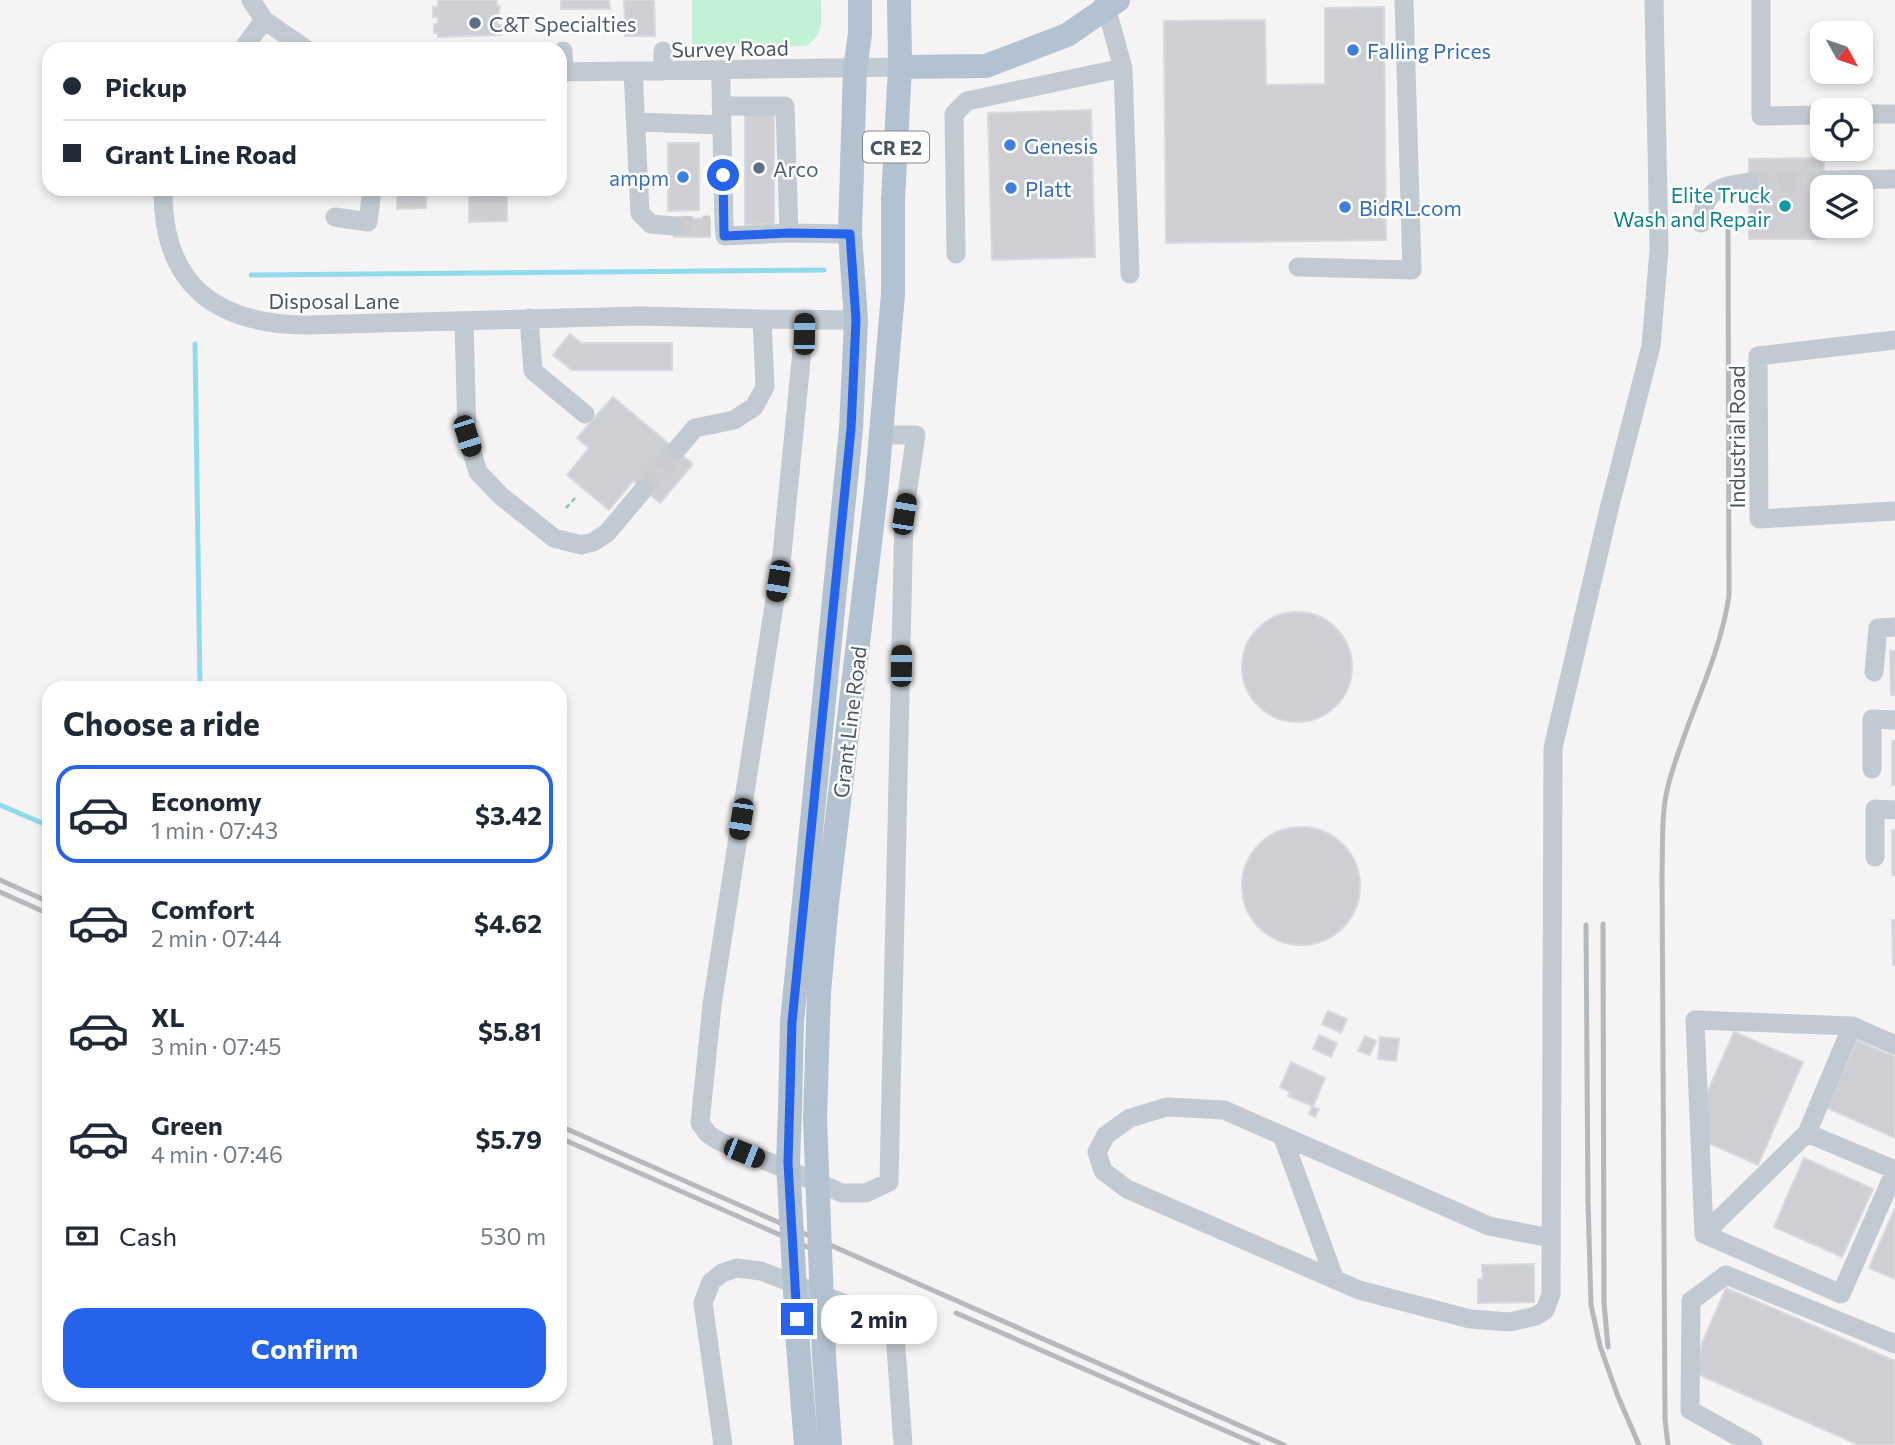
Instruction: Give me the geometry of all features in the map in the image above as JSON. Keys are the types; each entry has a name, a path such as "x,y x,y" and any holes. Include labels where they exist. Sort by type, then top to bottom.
{"main road":[{"name":"Grant Line Road","path":"807,1445 798,1345 788,1163 792,1022 851,429 856,320 850,234 860,0"},
{"name":"Grant Line Road","path":"830,1445 815,1119 819,992 881,435 893,294 893,200 900,67 899,0"},
{"path":"900,67 986,66 1067,35 1109,3"}],"street":[{"path":"251,0 264,20 296,42"},
{"path":"1298,267 1412,270 1404,0"},
{"path":"1550,1238 1489,1226 1224,1110 1167,1107 1130,1118 1106,1135 1097,1152 1103,1171 1128,1189 1359,1290 1470,1319 1510,1322 1536,1316 1545,1310 1551,1294 1553,748 1609,509 1651,346 1659,250 1654,0"},
{"path":"1761,0 1761,116 1810,115"},
{"path":"1109,3 1123,68 1130,274"},
{"path":"248,42 264,20"},
{"path":"663,51 663,71"},
{"name":"Survey Road","path":"567,72 900,67"},
{"path":"956,254 954,114 967,101 1123,68"},
{"path":"633,71 640,213 651,224 674,226"},
{"path":"721,71 722,116 717,225 724,236 850,234"},
{"path":"636,122 722,116 785,106 789,233"},
{"path":"1873,114 1895,114"},
{"path":"1873,179 1895,179"},
{"path":"1701,223 1703,206 1713,192 1725,186 1749,182"},
{"name":"Disposal Lane","path":"163,196 166,234 188,279 205,296 238,316 258,322 289,325 639,316 856,320"},
{"path":"335,218 368,222 371,196"},
{"path":"529,318 533,371 585,414"},
{"path":"677,450 695,428 734,420 754,407 765,387 762,319"},
{"path":"805,320 782,554 712,1005 701,1123 703,1129 719,1141 842,1193 866,1193 889,1182 904,514 916,435 881,435"},
{"path":"464,322 467,436 478,472 501,496 554,538 581,545 593,542 607,533 643,490"},
{"name":"Industrial Road","path":"1895,340 1758,356 1759,519 1895,511"},
{"path":"1874,672 1878,628 1895,626"},
{"path":"1872,769 1872,719 1895,720"},
{"path":"1875,857 1875,809 1895,810"},
{"path":"1704,1234 1695,1020 1853,1026 1895,1045"},
{"path":"1704,1234 1807,1133 1853,1026"},
{"path":"1704,1234 1841,1294 1895,1171 1807,1133"},
{"path":"1282,1135 1335,1280"},
{"path":"723,1445 703,1303 710,1282 722,1273 737,1268 761,1271 887,1320 895,1333 903,1445"},
{"path":"1753,1445 1690,1410 1691,1301 1726,1275 1895,1345"}],"path":[{"path":"566,508 576,497"}],"green space":[{"path":"692,0 821,0 821,26 806,46 692,48"}],"building":[{"path":"438,0 497,0 497,6 500,6 497,25 501,25 501,35 438,37 438,33 434,33 434,24 438,24 438,17 433,17 433,7 438,7"},
{"path":"561,0 609,0 610,9 561,9"},
{"path":"624,0 654,0 655,36 625,36"},
{"path":"1384,7 1386,240 1166,243 1164,21 1265,20 1266,85 1325,84 1325,8"},
{"path":"1091,110 1095,257 992,260 988,113"},
{"name":"Arco","path":"745,112 774,112 774,224 745,225"},
{"name":"ampm","path":"668,143 699,143 699,210 668,211"},
{"name":"Elite Truck Wash and Repair","path":"1810,158 1810,161 1824,161 1824,175 1810,175 1810,238 1824,239 1749,239 1749,159"},
{"path":"397,196 426,196 426,208 397,209"},
{"path":"469,196 507,196 507,221 469,222"},
{"path":"710,218 710,237 674,237 674,219"},
{"path":"570,334 581,343 672,343 672,370 572,370 553,355"},
{"path":"613,397 693,464 660,503 633,481 609,510 567,475 589,448 577,438"},
{"path":"1297,612 1318,616 1336,628 1348,646 1352,667 1348,688 1336,706 1318,718 1297,722 1276,718 1258,706 1246,688 1242,667 1246,646 1258,628 1276,616"},
{"path":"1890,651 1895,651 1895,695 1891,695"},
{"path":"1892,741 1895,741 1895,785 1892,785"},
{"path":"1301,827 1324,831 1343,844 1356,863 1360,886 1356,909 1343,928 1324,941 1301,945 1278,941 1259,928 1246,909 1242,886 1246,863 1259,844 1278,831"},
{"path":"1892,830 1895,830 1895,875 1892,875"},
{"path":"1892,920 1895,920 1895,965 1893,965"},
{"path":"1328,1011 1347,1019 1341,1033 1322,1024"},
{"path":"1734,1032 1803,1062 1758,1165 1704,1141 1704,1100"},
{"path":"1319,1035 1337,1043 1331,1057 1313,1049"},
{"path":"1365,1036 1376,1041 1370,1055 1358,1051"},
{"path":"1380,1037 1399,1039 1396,1061 1378,1059"},
{"path":"1857,1040 1895,1057 1895,1138 1827,1108"},
{"path":"1291,1062 1325,1078 1313,1107 1319,1109 1315,1117 1309,1114 1312,1106 1288,1096 1290,1092 1280,1087"},
{"path":"1804,1158 1873,1189 1842,1257 1774,1227"},
{"path":"1895,1208 1895,1279 1869,1268"},
{"path":"1534,1264 1534,1302 1478,1303 1478,1279 1483,1279 1482,1265"},
{"path":"1726,1288 1895,1361 1895,1445 1859,1445 1697,1374 1702,1343"}],"waterway":[{"path":"251,275 824,270"},
{"path":"195,344 200,681"},
{"path":"0,805 42,823"}],"tunnel":[{"path":"1749,182 1810,180"},
{"path":"674,226 710,225"},
{"path":"643,490 677,449"}],"railway":[{"path":"1668,1445 1665,1419 1662,872 1664,807 1675,762 1718,644 1729,596 1728,220"},
{"path":"0,880 42,899"},
{"path":"0,892 42,911"},
{"path":"1603,924 1604,1303 1608,1347"},
{"path":"1586,925 1591,1305 1600,1346 1639,1445"},
{"path":"567,1129 1284,1445"},
{"path":"567,1141 812,1249"},
{"path":"956,1313 1258,1445"}],"place":[{"name":"C&T Specialties","path":"475,23"},
{"name":"Falling Prices","path":"1353,50"},
{"name":"Genesis","path":"1010,145"},
{"name":"Arco","path":"759,168"},
{"name":"ampm","path":"683,177"},
{"name":"Platt","path":"1011,188"},
{"name":"Elite Truck Wash and Repair","path":"1785,206"},
{"name":"BidRL.com","path":"1345,207"}],"route":[{"path":"723,175 724,236 850,234 856,320 851,429 792,1022 788,1163 797,1319"}]}
